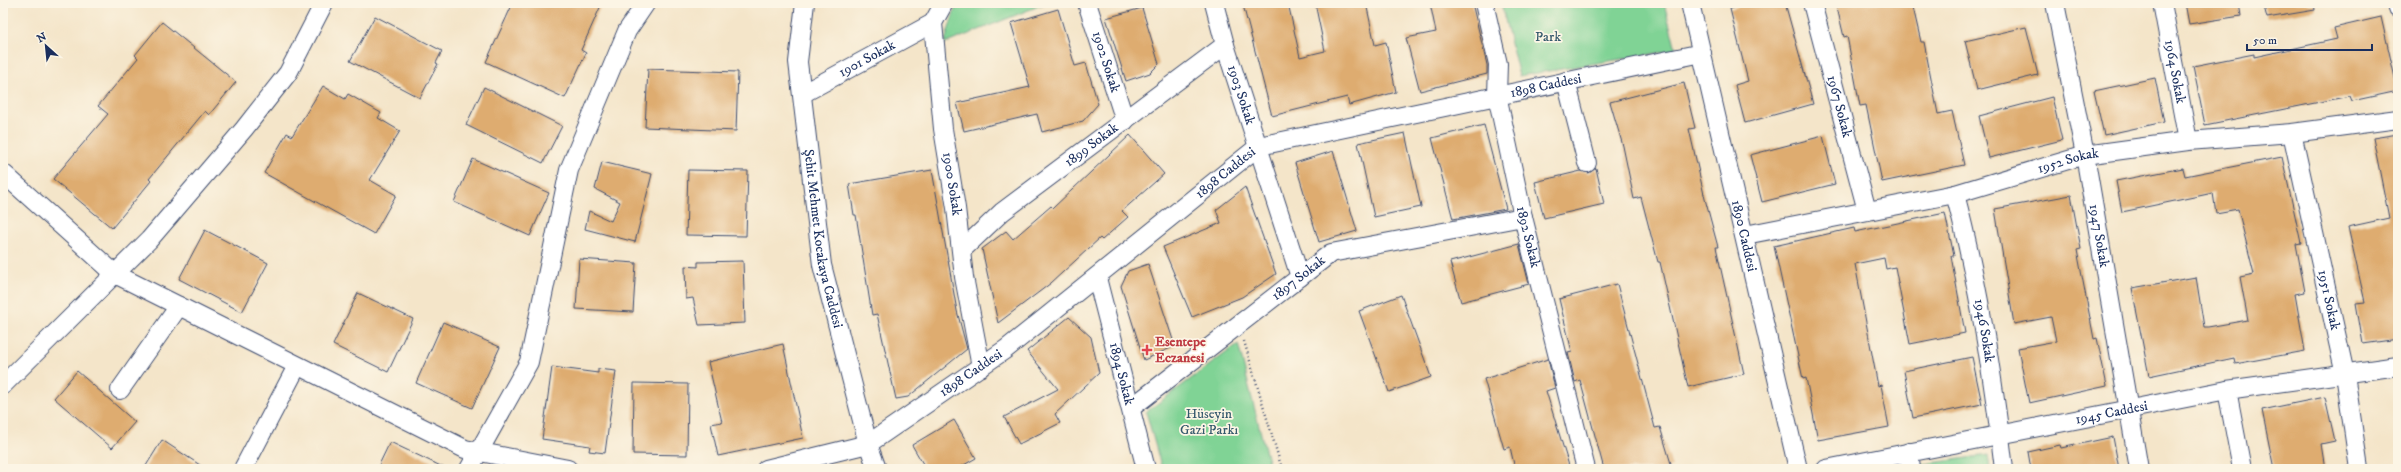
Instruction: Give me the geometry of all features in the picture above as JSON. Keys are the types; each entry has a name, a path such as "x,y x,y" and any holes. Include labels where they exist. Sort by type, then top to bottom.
{"street":[{"path":"3,385 149,240 244,128 288,73 324,3"},
{"path":"469,469 529,362 569,170 627,31 646,3"},
{"name":"Şehit Mehmet Kocakaya Caddesi","path":"805,3 798,62 822,265 868,444 877,469"},
{"path":"933,23 944,3"},
{"name":"1902 Sokak","path":"1087,3 1125,121"},
{"name":"1903 Sokak","path":"1214,3 1225,45 1259,146 1300,277"},
{"name":"1892 Sokak","path":"1484,3 1498,64 1496,95 1523,217 1586,469"},
{"name":"1890 Caddesi","path":"1690,3 1798,469"},
{"name":"1967 Sokak","path":"1812,3 1867,211"},
{"name":"1947 Sokak","path":"2056,3 2085,155 2139,469"},
{"name":"1964 Sokak","path":"2162,3 2188,141"},
{"path":"2397,3 2398,8"},
{"name":"1901 Sokak","path":"802,94 933,23"},
{"name":"1900 Sokak","path":"933,23 943,129 962,250 964,277 981,367"},
{"name":"1899 Sokak","path":"962,250 1002,212 1225,45"},
{"name":"1898 Caddesi","path":"868,444 981,367 1098,278 1259,146 1496,95 1702,53"},
{"path":"1566,81 1587,163"},
{"name":"1952 Sokak","path":"1745,235 1955,194 2085,155 2188,141 2292,133 2398,118"},
{"name":"1951 Sokak","path":"2292,133 2345,374 2360,469"},
{"path":"3,173 115,274 465,449 568,469"},
{"name":"1946 Sokak","path":"1955,194 1970,250 1996,397 2004,469"},
{"name":"1897 Sokak","path":"1131,408 1331,253 1523,217"},
{"name":"1894 Sokak","path":"1098,278 1146,469"},
{"path":"120,390 179,306"},
{"path":"243,469 297,366"},
{"name":"1945 Caddesi","path":"1826,469 1910,461 2000,433 2128,408 2227,390 2398,366"},
{"path":"2227,390 2242,469"},
{"path":"766,469 868,444"}],"path":[{"path":"1239,324 1282,469"}],"green space":[{"path":"957,3 1046,3 944,44"},
{"name":"Park","path":"1501,3 1664,3 1676,50 1519,76"},
{"name":"Hüseyin Gazi Parkı","path":"1238,344 1270,469 1162,469 1146,412"},
{"path":"1988,455 1990,469 1919,469 1918,465"}],"building":[{"path":"513,3 602,3 581,50 586,53 565,98 486,62"},
{"path":"1251,3 1288,3 1300,57 1325,51 1315,3 1366,3 1375,45 1386,42 1396,92 1349,105 1347,97 1272,116 1243,5"},
{"path":"1430,3 1472,3 1487,65 1487,74 1420,91 1406,38 1436,32"},
{"path":"1751,3 1785,3 1813,104 1745,123 1735,85 1748,81 1730,9"},
{"path":"1836,3 1912,3 1921,42 1924,42 1938,114 1952,111 1964,165 1882,182 1866,105 1860,106 1847,36 1844,37"},
{"path":"2185,3 2239,3 2241,16 2189,24"},
{"path":"2263,3 2314,3 2315,10 2267,18"},
{"path":"1142,8 1159,64 1150,73 1126,81 1106,18"},
{"path":"1058,9 1075,66 1086,63 1098,104 1083,121 1042,132 1037,114 964,131 957,103 1030,87 1011,23"},
{"path":"375,16 442,51 436,63 438,64 420,98 350,61"},
{"path":"2381,17 2398,91 2352,101 2350,96 2205,125 2193,66 2254,54 2254,57 2337,39 2334,28"},
{"path":"162,22 236,82 209,115 205,111 149,179 151,181 112,228 53,179 108,114 98,106 138,58 135,55"},
{"path":"2026,27 2038,75 1977,90 1965,41"},
{"path":"648,69 738,72 736,131 645,127"},
{"path":"2155,78 2164,122 2104,135 2094,91"},
{"path":"1684,83 1695,128 1689,129 1718,247 1716,247 1744,374 1688,387 1660,262 1658,262 1641,197 1634,199 1623,146 1610,102"},
{"path":"323,86 345,99 348,94 381,113 378,118 400,131 370,180 396,195 374,234 264,173 287,133 292,136"},
{"path":"484,87 562,126 543,163 466,125"},
{"path":"2052,97 2062,140 1989,158 1979,116"},
{"path":"1484,125 1506,209 1453,219 1432,138"},
{"path":"1405,133 1421,207 1374,217 1358,143"},
{"path":"2398,134 2398,339 2363,344 2356,303 2365,302 2348,227 2389,218 2373,138"},
{"path":"1130,135 1164,174 1122,211 1128,217 1102,240 1100,238 1051,283 998,323 982,249 1006,231 1013,239 1051,206 1053,208"},
{"path":"1823,136 1835,184 1762,202 1750,155"},
{"path":"1333,151 1357,231 1319,242 1295,163"},
{"path":"2282,157 2301,243 2296,244 2305,292 2295,294 2305,351 2235,364 2234,358 2149,376 2132,288 2196,277 2204,327 2208,327 2248,320 2240,277 2254,274 2238,209 2216,213 2213,193 2122,212 2116,181 2183,168 2185,176"},
{"path":"473,159 549,193 530,236 454,202"},
{"path":"602,162 652,174 635,242 585,229 589,211 611,221 620,202 595,189"},
{"path":"1596,168 1604,204 1544,218 1535,182 1581,171 1589,173"},
{"path":"688,170 748,171 746,236 686,235"},
{"path":"932,170 957,311 967,349 908,397 896,399 877,314 872,315 856,215 854,215 849,184"},
{"path":"1245,187 1276,274 1242,297 1192,317 1163,247 1221,223 1216,210"},
{"path":"2071,195 2081,249 2077,250 2094,339 2097,338 2107,386 2029,403 2018,348 2056,341 2051,317 2014,324 1995,209"},
{"path":"1945,213 1954,256 1951,256 1965,333 1910,344 1895,267 1886,269 1884,258 1855,264 1878,386 1881,385 1889,427 1818,440 1806,378 1803,379 1774,246 1854,228 1855,232"},
{"path":"205,230 268,263 242,312 179,279"},
{"path":"1519,244 1529,284 1461,302 1450,262"},
{"path":"579,259 636,263 633,312 576,309"},
{"path":"743,261 745,323 699,325 693,298 686,299 685,266 698,267 698,262"},
{"path":"1148,264 1175,346 1144,360 1121,286 1128,271"},
{"path":"1617,284 1655,428 1660,427 1672,467 1665,469 1604,469 1580,380 1575,382 1568,353 1572,352 1559,299"},
{"path":"358,293 413,319 388,372 333,345"},
{"path":"1401,295 1431,377 1389,392 1359,311"},
{"path":"1069,317 1091,337 1099,373 1055,414 1060,423 1019,444 1004,417 1058,389 1027,351"},
{"path":"443,322 500,347 472,408 416,383"},
{"path":"783,344 803,438 718,456 711,424 722,422 708,362"},
{"path":"1972,357 1982,404 1913,418 1904,371"},
{"path":"1548,359 1555,388 1546,391 1570,469 1515,469 1510,447 1504,449 1484,379"},
{"path":"552,367 598,373 598,369 616,371 605,453 589,451 590,446 542,439"},
{"path":"77,371 135,422 112,448 54,398"},
{"path":"634,383 688,384 687,455 633,454"},
{"path":"2325,397 2335,441 2321,444 2325,469 2274,469 2262,410"},
{"path":"954,420 976,458 957,469 926,469 912,445"},
{"path":"2113,437 2119,469 2031,469 2028,452 2060,445 2061,448"},
{"path":"162,440 206,469 144,469"},
{"path":"390,442 447,469 377,469"}],"place":[{"name":"Esentepe Eczanesi","path":"1147,350"}]}
